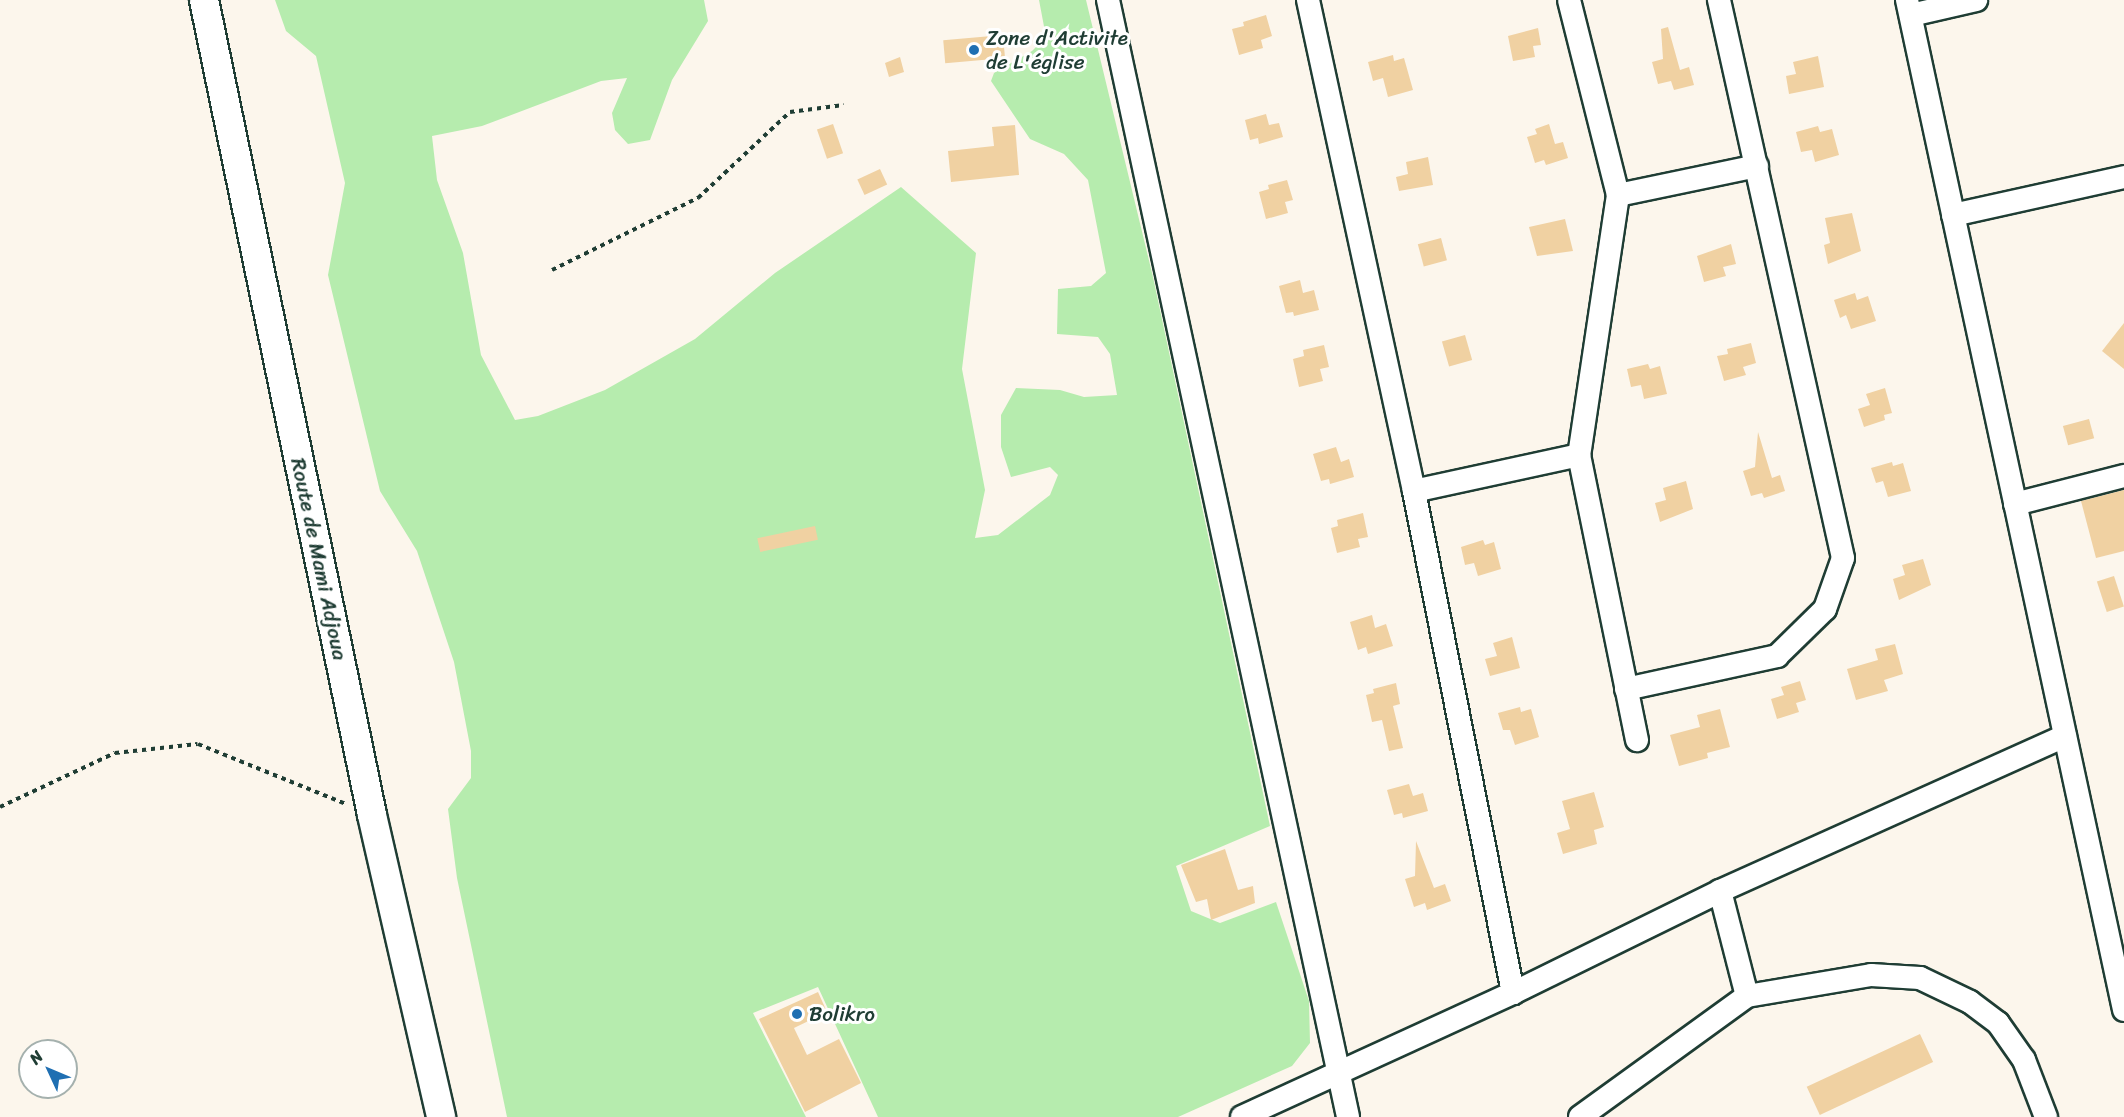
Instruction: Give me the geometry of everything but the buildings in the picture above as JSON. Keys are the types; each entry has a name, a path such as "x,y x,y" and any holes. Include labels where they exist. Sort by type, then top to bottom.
{"street":[{"name":"Route de Mami Adjoua","path":"204,0 372,815 441,1117"},
{"path":"1108,0 1347,1117"},
{"path":"1308,0 1414,491 1513,993"},
{"path":"1569,0 1618,195 1579,455 1637,740"},
{"path":"1626,689 1777,656 1825,609 1843,558 1719,0"},
{"path":"1976,0 1909,8 2124,1010"},
{"path":"1618,195 1756,166"},
{"path":"1953,215 2124,177"},
{"path":"1414,491 1579,455"},
{"path":"2015,504 2124,476"},
{"path":"1242,1117 1513,993 1720,891 2065,736"},
{"path":"1720,891 1747,996"},
{"path":"1580,1117 1747,996 1871,975 1920,978 1971,1002 1998,1023 2024,1060 2046,1117"}],"path":[{"path":"552,270 698,198 790,112 844,105"},
{"path":"0,807 115,753 198,744 372,815"}],"green space":[{"path":"275,0 704,0 708,21 672,80 650,140 628,144 615,130 612,113 627,78 601,81 482,126 432,136 437,180 463,253 481,355 515,420 538,416 605,390 695,339 775,273 901,187 976,253 962,369 985,490 975,538 998,535 1050,495 1058,475 1050,467 1011,477 1001,447 1001,415 1016,388 1060,390 1084,397 1117,395 1110,354 1098,337 1057,334 1058,289 1091,286 1106,273 1088,180 1064,154 1030,139 991,81 994,73 1032,51 1046,37 1039,0 1086,0 1153,277 1270,826 1176,866 1191,911 1220,923 1276,902 1309,1001 1310,1043 1292,1066 1178,1117 878,1117 818,987 753,1013 806,1117 507,1117 457,878 448,809 471,778 471,751 454,662 417,551 380,491 328,275 345,183 316,56 286,31"}],"place":[{"name":"Zone d'Activite de L'église","path":"974,50"},
{"name":"Bolikro","path":"797,1014"}]}
